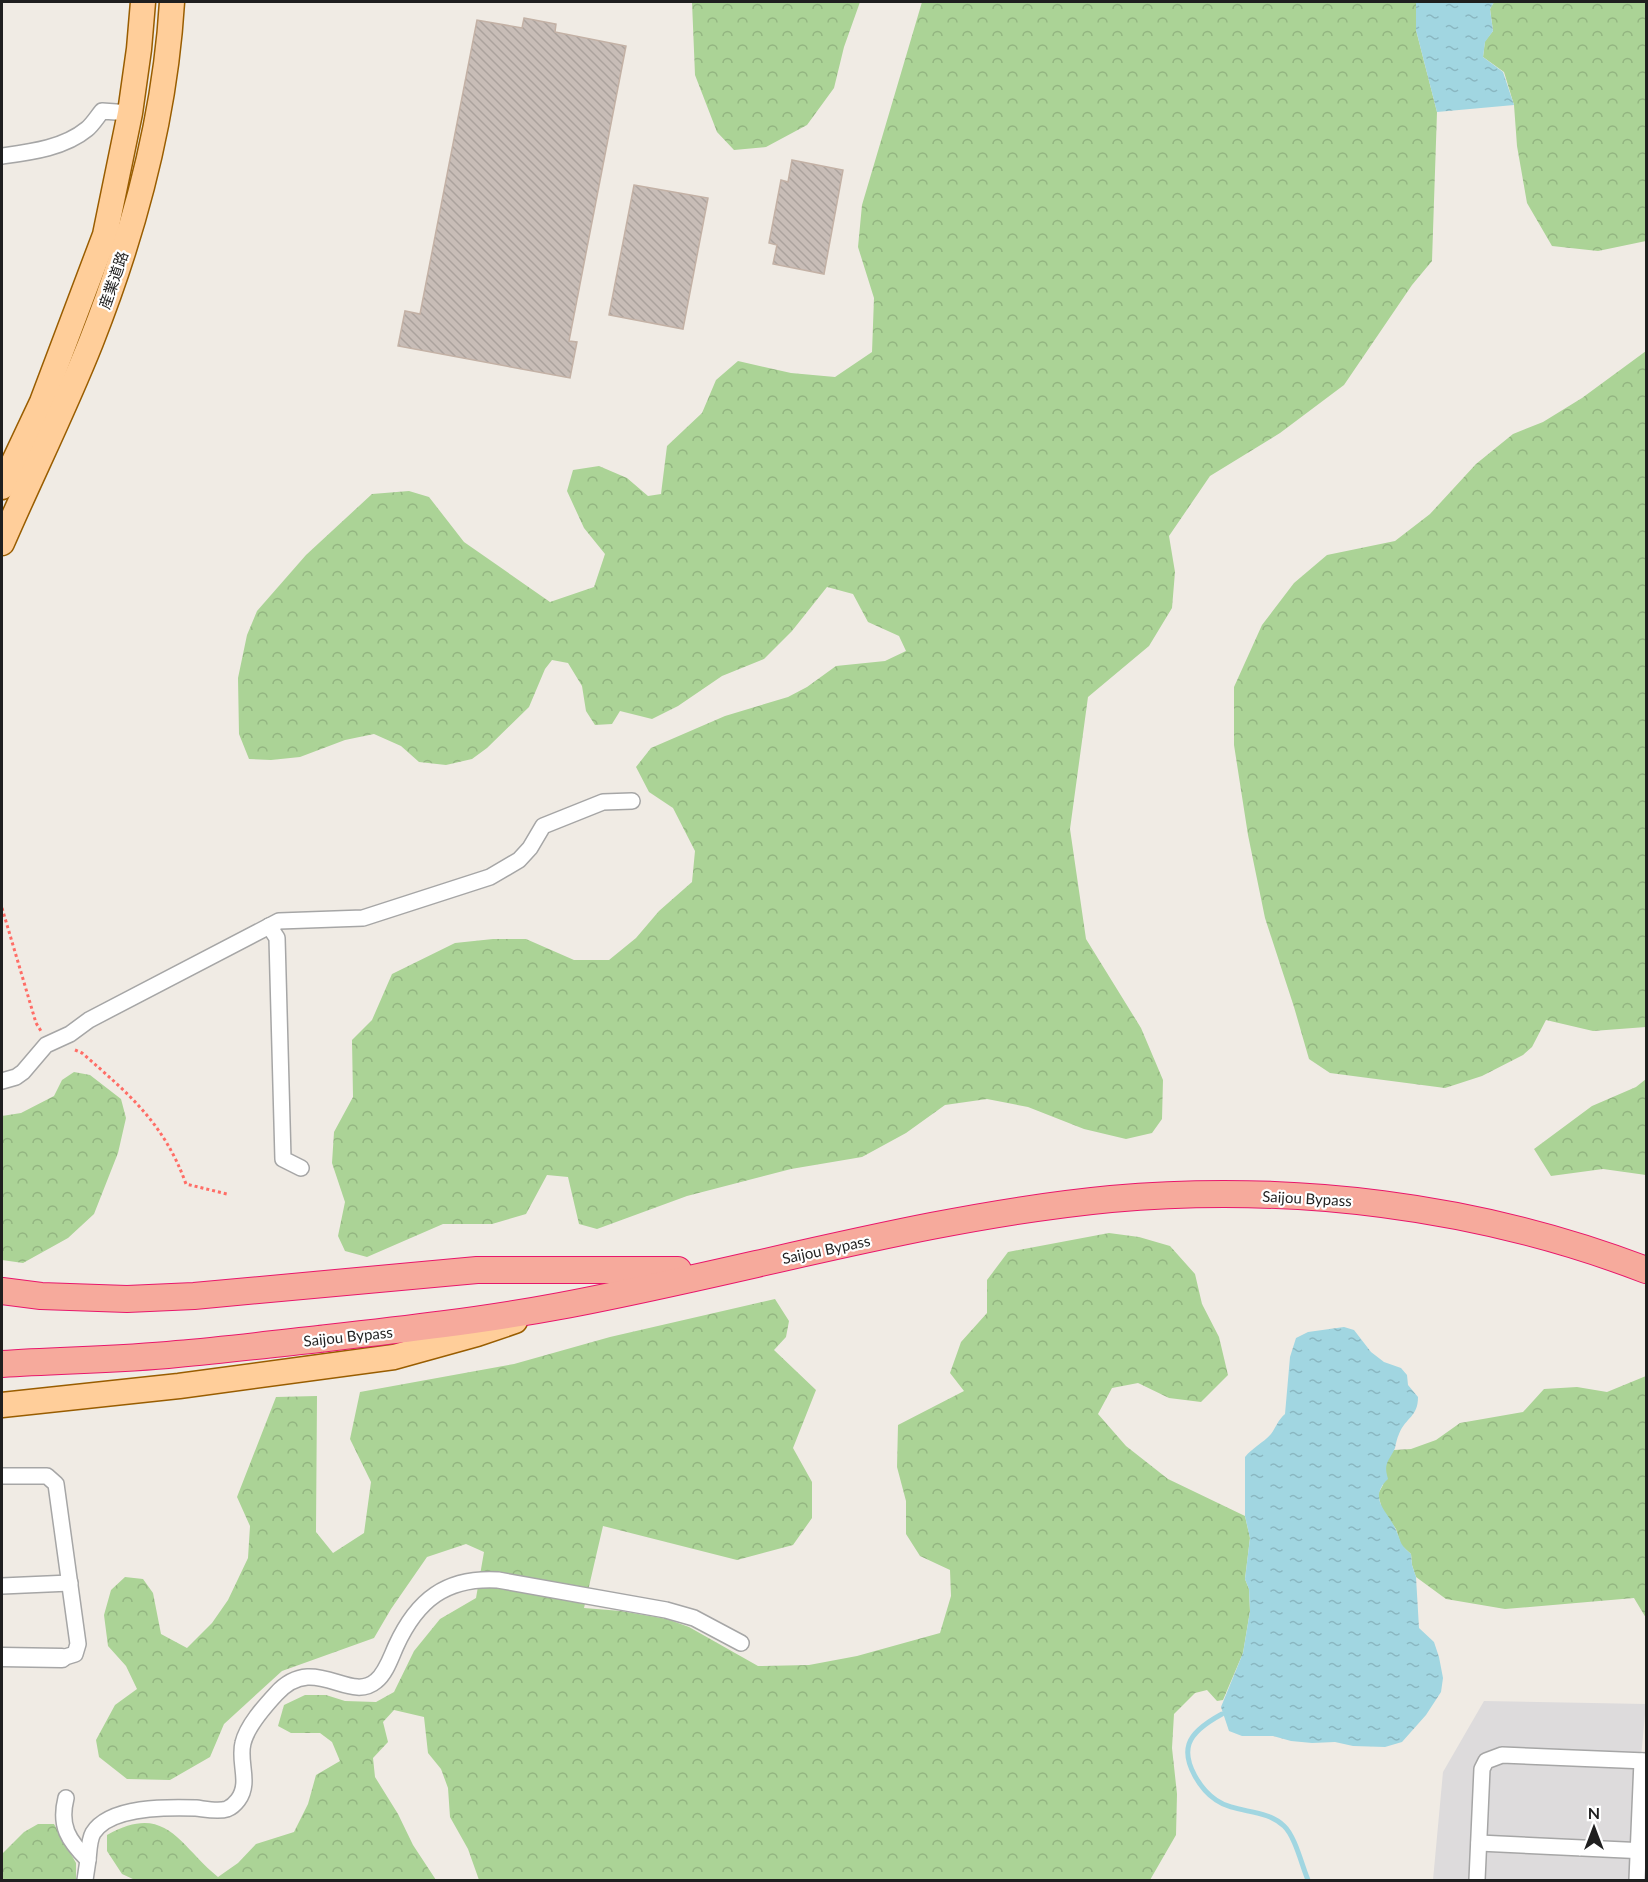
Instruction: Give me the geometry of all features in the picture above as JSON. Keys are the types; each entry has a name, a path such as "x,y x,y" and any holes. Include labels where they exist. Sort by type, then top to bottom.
{"highway":[{"name":"Saijou Bypass","path":"2,1364 174,1355 432,1326 560,1306 943,1224 1110,1200 1185,1195 1276,1195 1349,1200 1427,1210 1494,1223 1561,1240 1647,1270"},
{"path":"2,1291 41,1296 127,1299 194,1296 477,1270 725,1271"}],"main road":[{"name":"産業道路","path":"2,487 42,402 105,235 130,113 143,2"},
{"name":"産業道路","path":"2,543 91,343 119,266 145,174 163,93 170,45 172,2"},
{"path":"2,1405 179,1386 394,1357 477,1334 560,1306"}],"street":[{"path":"2,156 69,142 89,128 102,111 130,113"},
{"path":"2,1081 16,1077 46,1046 70,1034 97,1015 279,921 363,918 490,878 519,860 530,848 543,826 603,802 632,801"},
{"path":"269,926 278,938 283,1159 301,1168"},
{"path":"2,1476 47,1476 56,1484 78,1644 75,1654 62,1658 2,1658"},
{"path":"86,1881 93,1833 109,1820 161,1808 219,1810 228,1809 235,1804 244,1786 242,1754 244,1738 276,1693 300,1677 319,1677 360,1687 376,1682 383,1674 406,1623 430,1599 454,1585 484,1579 498,1580 666,1610 694,1618 741,1643"},
{"path":"2,1586 70,1583"},
{"path":"1477,1881 1482,1769 1486,1761 1502,1755 1644,1761 1642,1851 1637,1881"},
{"path":"66,1798 62,1814 64,1825 79,1851 88,1860"},
{"path":"1479,1843 1642,1851"}],"path":[{"path":"2,908 36,1023 42,1033 53,1041 82,1053 132,1097 167,1142 186,1184 227,1194"}],"shaded area":[{"path":"1484,1701 1646,1704 1641,1757 1646,1758 1646,1880 1433,1880 1443,1772"}],"green space":[{"path":"692,2 860,2 844,47 834,88 807,125 766,147 734,150 717,132 695,75"},
{"path":"922,2 1416,2 1416,30 1437,112 1432,261 1412,285 1344,385 1280,433 1210,476 1169,536 1175,572 1172,608 1149,646 1088,697 1070,829 1086,939 1141,1028 1163,1080 1162,1119 1152,1133 1126,1139 1084,1129 1028,1107 987,1099 945,1105 906,1133 862,1157 791,1169 687,1196 597,1229 579,1224 568,1177 547,1175 526,1214 492,1224 443,1224 367,1257 345,1251 338,1236 345,1202 332,1163 334,1132 353,1097 352,1040 372,1020 392,974 455,943 493,939 526,939 574,960 609,960 636,938 659,911 692,882 695,851 673,808 649,792 636,767 651,748 725,716 788,697 807,687 836,666 885,661 906,651 899,636 868,622 853,594 827,587 792,631 764,659 722,676 678,706 652,719 620,711 612,724 595,725 586,711 582,686 568,663 552,660 545,669 529,707 487,748 472,759 446,765 419,762 401,746 374,734 345,740 300,757 271,760 249,759 239,734 238,678 247,635 257,611 306,555 372,494 409,491 429,497 464,542 550,602 594,587 605,554 584,528 567,491 573,470 599,466 627,478 648,496 661,494 667,446 702,413 716,380 738,361 791,373 835,377 872,352 874,298 858,247 862,205"},
{"path":"1494,2 1646,2 1646,241 1598,251 1552,246 1527,203 1517,146 1514,105 1504,72 1483,57 1485,41 1493,31 1490,9"},
{"path":"1646,351 1646,1027 1593,1031 1546,1020 1532,1047 1523,1055 1482,1076 1445,1088 1330,1073 1309,1059 1265,918 1248,835 1234,745 1234,687 1262,625 1294,583 1327,555 1395,541 1430,514 1476,464 1513,434 1543,422 1582,398"},
{"path":"74,1072 90,1075 121,1099 126,1118 118,1153 94,1214 68,1238 23,1263 2,1260 2,1116 21,1113 54,1096 62,1080"},
{"path":"1646,1079 1646,1175 1603,1169 1551,1176 1534,1149 1592,1106 1636,1087"},
{"path":"1109,1233 1139,1237 1170,1246 1195,1274 1202,1304 1219,1337 1228,1375 1201,1402 1169,1398 1138,1383 1112,1388 1098,1414 1126,1446 1168,1479 1245,1516 1250,1538 1245,1579 1249,1589 1250,1611 1243,1653 1223,1700 1217,1701 1207,1690 1195,1693 1174,1714 1172,1748 1177,1794 1176,1835 1150,1880 479,1880 468,1849 450,1817 448,1788 441,1769 428,1753 424,1717 394,1710 383,1722 388,1742 373,1758 375,1777 398,1814 413,1845 436,1880 135,1880 122,1874 107,1851 107,1835 127,1826 144,1823 158,1825 170,1831 218,1877 238,1863 256,1844 294,1832 308,1804 316,1775 340,1761 332,1742 320,1733 291,1733 278,1726 284,1705 305,1695 326,1695 345,1701 376,1702 394,1692 414,1651 440,1619 476,1598 484,1552 466,1544 427,1557 374,1638 282,1671 224,1724 210,1757 170,1780 127,1779 99,1757 96,1740 115,1705 137,1689 126,1666 108,1646 104,1615 111,1590 125,1577 143,1579 153,1593 161,1634 187,1648 212,1623 228,1600 248,1558 250,1526 237,1497 276,1397 317,1396 316,1532 333,1553 364,1533 371,1482 350,1439 360,1392 514,1364 610,1337 775,1299 789,1321 786,1337 774,1350 816,1390 793,1448 812,1482 812,1518 793,1545 737,1560 603,1526 584,1608 621,1611 667,1619 689,1627 758,1666 809,1665 857,1656 940,1633 951,1596 950,1570 920,1556 906,1534 906,1501 897,1467 898,1425 964,1391 950,1373 961,1342 987,1313 987,1280 1008,1252"},
{"path":"1646,1376 1646,1618 1634,1598 1505,1609 1446,1599 1416,1577 1411,1554 1401,1545 1396,1529 1382,1509 1378,1494 1383,1485 1387,1458 1394,1450 1411,1449 1436,1440 1460,1423 1523,1412 1544,1389 1577,1387 1607,1392"},
{"path":"38,1824 54,1824 76,1863 76,1880 2,1880 2,1854 24,1832"}],"water":[{"path":"1416,2 1494,2 1490,9 1493,31 1485,42 1483,57 1503,72 1514,105 1437,112 1416,30"},
{"path":"1344,1327 1354,1330 1371,1352 1384,1362 1401,1368 1407,1375 1408,1385 1418,1397 1416,1409 1402,1428 1387,1462 1388,1479 1382,1486 1379,1499 1401,1543 1411,1554 1416,1577 1419,1628 1434,1642 1443,1678 1441,1692 1426,1715 1402,1742 1385,1747 1353,1746 1335,1742 1291,1741 1273,1736 1242,1736 1229,1731 1221,1707 1243,1653 1250,1611 1249,1589 1245,1579 1250,1538 1245,1516 1245,1457 1271,1434 1285,1414 1290,1357 1296,1338 1308,1332"}],"building":[{"path":"524,18 556,24 555,32 626,46 569,341 577,342 570,378 398,346 405,311 420,314 477,20 522,28"},
{"path":"792,160 843,170 824,274 773,264 777,245 769,243 781,180 788,182"},
{"path":"634,185 708,198 683,329 609,315"}],"waterway":[{"path":"1222,1714 1203,1726 1189,1744 1191,1767 1199,1783 1216,1800 1232,1807 1268,1816 1284,1826 1295,1844 1308,1880"}]}
